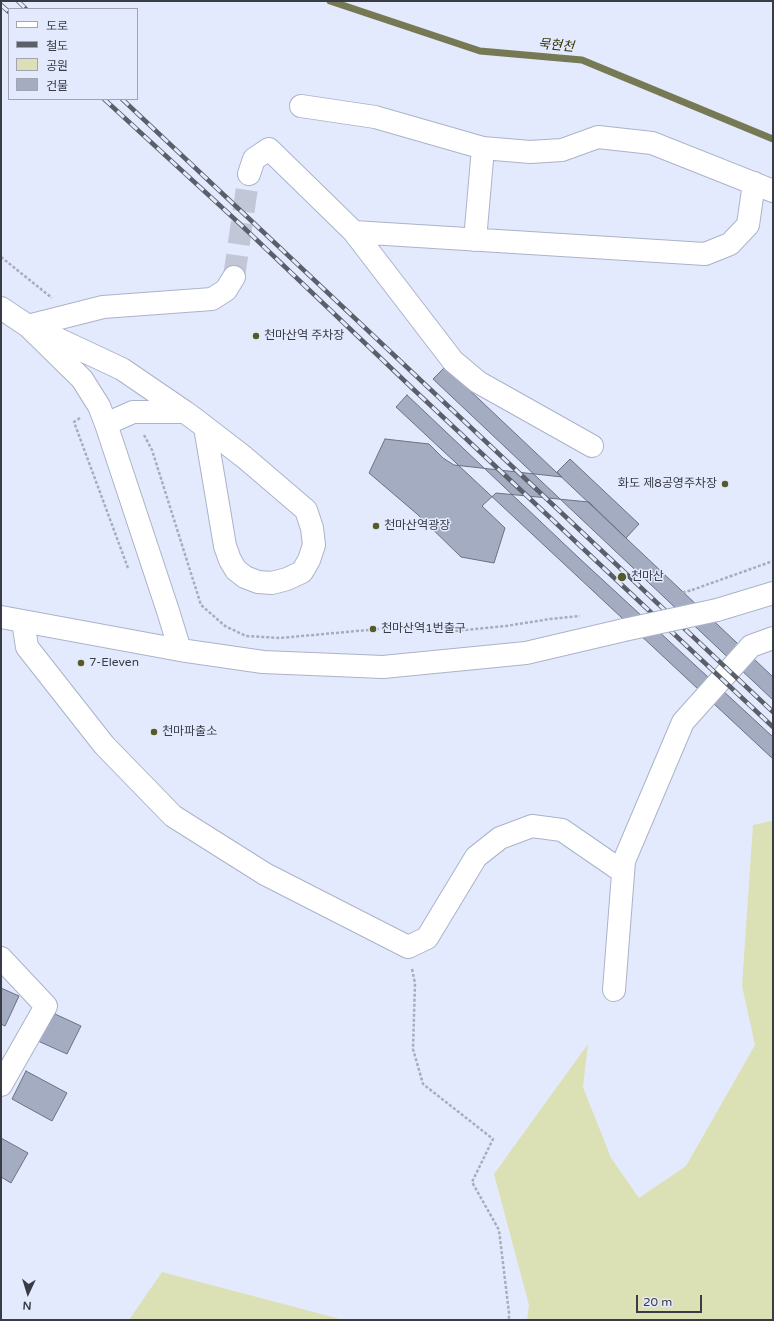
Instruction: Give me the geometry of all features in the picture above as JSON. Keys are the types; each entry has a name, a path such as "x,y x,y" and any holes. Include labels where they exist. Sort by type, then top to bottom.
{"street":[{"path":"301,106 375,117 483,148 530,152 562,150 598,137 652,143 764,187 748,225 730,244 705,254 354,232"},
{"path":"475,240 483,148"},
{"path":"249,174 254,159 269,149 354,232 453,361 478,382 592,446"},
{"path":"28,326 103,307 212,299 226,290 234,277"},
{"path":"1,308 28,326 122,369 205,427 244,457 306,510 312,528 314,545 309,560 302,572 287,579 272,583 258,582 245,577 236,570 230,560 225,546 205,427"},
{"path":"28,326 82,379 102,415 180,650"},
{"path":"102,415 133,412 185,412"},
{"path":"1,617 180,650 263,662 383,667 526,653 717,610 773,592"},
{"path":"24,621 27,648 104,745 173,816 266,874 408,947 427,938 476,856 500,838 532,826 562,830 623,872"},
{"path":"614,990 624,861 683,722 751,646 773,638"},
{"path":"1,958 46,1006 1,1085"}],"path":[{"path":"102,415 74,422 128,568"},
{"path":"692,590 773,561"},
{"path":"408,947 415,983 413,1048 423,1084 493,1139 472,1182 499,1230 510,1313 509,1320"}],"green space":[{"path":"771,821 773,824 773,1320 527,1320 529,1305 494,1174 588,1044 583,1087 611,1158 639,1198 686,1166 755,1045 742,986 753,825"},
{"path":"162,1272 344,1320 129,1320"}],"building":[{"path":"445,367 773,677 773,700 433,379"},
{"path":"407,395 579,558 773,737 773,759 396,407"},
{"path":"385,439 429,444 443,458 454,465 562,477 557,472 570,459 639,524 626,538 589,502 496,493 482,506 505,528 494,563 461,557 417,514 369,473"},
{"path":"1,988 19,996 5,1026 1,1024"},
{"path":"55,1014 81,1026 67,1054 38,1041"},
{"path":"26,1071 67,1093 52,1121 12,1099"},
{"path":"1,1138 28,1153 11,1183 1,1177"}],"waterway":[{"name":"묵현천","path":"330,1 480,51 582,60 773,139"}],"tunnel":[{"path":"234,277 249,174"}],"railway":[{"path":"18,1 25,8"},
{"path":"1,5 8,11"},
{"path":"105,100 240,224 773,727"},
{"path":"123,100 773,712"}],"place":[{"name":"천마산역 주차장","path":"256,336"},
{"name":"화도 제8공영주차장","path":"725,484"},
{"name":"천마산역광장","path":"376,526"},
{"name":"천마산","path":"622,577"},
{"name":"천마산역1번출구","path":"373,629"},
{"name":"7-Eleven","path":"81,663"},
{"name":"천마파출소","path":"154,732"}]}
